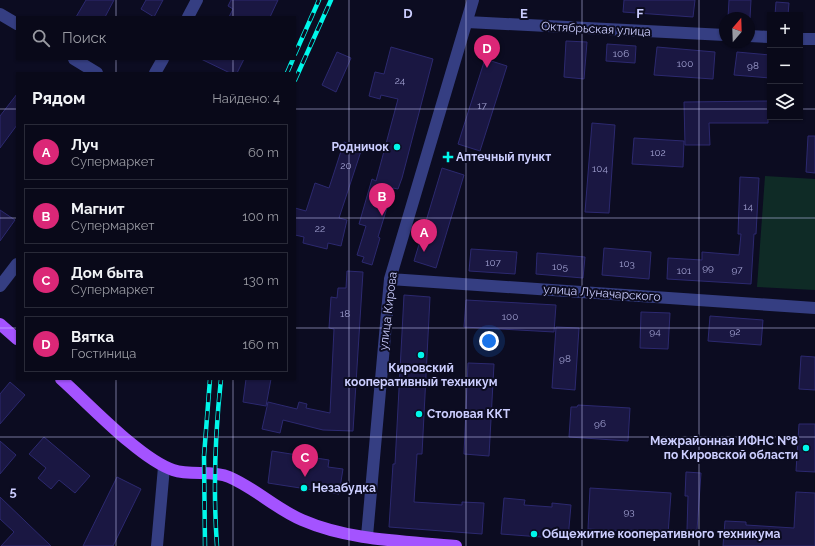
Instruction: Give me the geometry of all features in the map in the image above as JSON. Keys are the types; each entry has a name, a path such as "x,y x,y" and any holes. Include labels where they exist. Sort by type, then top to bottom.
{"main road":[{"path":"0,324 16,338"},
{"path":"62,380 135,446 164,467 186,473 228,477 288,514 337,531 456,546"}],"street":[{"path":"189,16 198,0"},
{"name":"улица Кирова","path":"368,536 390,279 473,0"},
{"path":"0,14 16,23"},
{"name":"Октябрьская улица","path":"467,22 719,35"},
{"path":"755,36 767,37"},
{"path":"803,38 815,39"},
{"path":"76,60 95,72"},
{"path":"156,72 162,60"},
{"path":"0,286 16,265"},
{"name":"улица Луначарского","path":"390,279 815,308"},
{"path":"157,546 164,467"}],"green space":[{"path":"765,176 815,179 815,290 757,287"}],"building":[{"path":"86,0 114,0 106,16 77,16"},
{"path":"146,0 163,0 155,16 141,9"},
{"path":"231,0 278,0 270,16 230,16 233,9 228,6"},
{"path":"624,0 695,0 693,17 623,12"},
{"path":"729,0 751,0 750,12 728,12"},
{"path":"776,2 789,3 788,12 775,12"},
{"path":"566,41 587,42 584,79 564,77"},
{"path":"607,44 636,46 635,63 606,61"},
{"path":"391,47 433,59 402,178 398,189 393,188 378,237 380,238 372,265 362,262 364,257 357,255 366,226 359,224 372,179 376,181 398,99 381,95 380,99 369,96 375,72 384,74"},
{"path":"657,47 715,52 713,79 654,75"},
{"path":"337,52 351,58 336,92 322,85"},
{"path":"737,52 767,55 767,78 734,75"},
{"path":"485,59 507,66 480,151 458,144"},
{"path":"203,60 244,60 238,72 228,72"},
{"path":"16,95 16,126 0,148 0,116"},
{"path":"767,101 768,123 709,123 710,145 685,145 684,102"},
{"path":"592,123 615,125 609,213 585,212"},
{"path":"808,136 815,136 815,173 806,172"},
{"path":"634,138 684,141 683,167 632,164"},
{"path":"344,142 362,148 339,218 347,220 341,246 328,243 327,249 303,243 304,237 296,235 296,208 306,211 315,183 329,188"},
{"path":"442,168 464,175 436,268 414,261"},
{"path":"740,177 759,178 756,234 754,234 751,284 667,279 668,258 702,260 702,252 739,255 741,234 738,234"},
{"path":"0,210 15,220 0,241"},
{"path":"604,248 651,252 649,279 602,275"},
{"path":"471,249 517,252 515,274 469,271"},
{"path":"537,253 585,257 583,278 536,274"},
{"path":"347,271 363,272 353,431 323,430 283,420 280,433 262,429 268,402 297,409 299,402 307,404 306,408 330,413 334,329 329,328 331,297 337,298 338,288 346,288"},
{"path":"404,295 430,297 422,454 417,454 414,502 462,505 462,502 484,503 482,534 389,527 393,464 395,464"},
{"path":"466,300 556,305 554,332 464,327"},
{"path":"641,312 670,313 668,349 640,348"},
{"path":"710,316 763,320 761,345 708,341"},
{"path":"556,327 579,328 575,390 552,388"},
{"path":"801,356 815,357 815,390 799,389"},
{"path":"468,363 494,364 489,456 464,454"},
{"path":"246,380 271,380 266,406 243,402"},
{"path":"10,382 25,395 0,424 0,394"},
{"path":"578,405 630,408 628,441 569,437 571,407 577,407"},
{"name":"Межрайонная ИФНС №8 по Кировской области","path":"799,424 815,424 815,472 796,471"},
{"path":"44,437 90,476 75,493 59,480 51,489 38,478 46,468 29,454"},
{"path":"0,441 16,455 0,474"},
{"path":"272,451 329,460 328,467 343,469 339,494 268,483"},
{"path":"686,472 701,473 697,530 687,530 688,496 685,496"},
{"path":"117,477 141,489 113,546 83,546"},
{"path":"590,488 671,493 668,534 588,529"},
{"path":"796,492 815,493 815,546 723,546 725,521 746,522 746,525 794,528"},
{"path":"0,497 51,546 1,546 14,532 0,519"},
{"path":"504,498 525,500 524,505 552,507 552,503 571,505 568,539 501,534"}],"railway":[{"path":"296,52 319,0"},
{"path":"296,78 331,0"},
{"path":"287,72 293,60"},
{"path":"205,546 204,456 210,380"},
{"path":"217,546 215,462 221,380"}],"place":[{"name":"Вятка","path":"487,68"},
{"name":"Родничок","path":"397,147"},
{"name":"Аптечный пункт","path":"448,157"},
{"name":"Магнит","path":"382,216"},
{"name":"Луч","path":"424,252"},
{"name":"Кировский кооперативный техникум","path":"421,355"},
{"name":"Столовая ККТ","path":"419,414"},
{"name":"Межрайонная ИФНС №8 по Кировской области","path":"806,448"},
{"name":"Дом быта","path":"305,477"},
{"name":"Незабудка","path":"304,488"},
{"name":"Общежитие кооперативного техникума","path":"534,534"}]}
